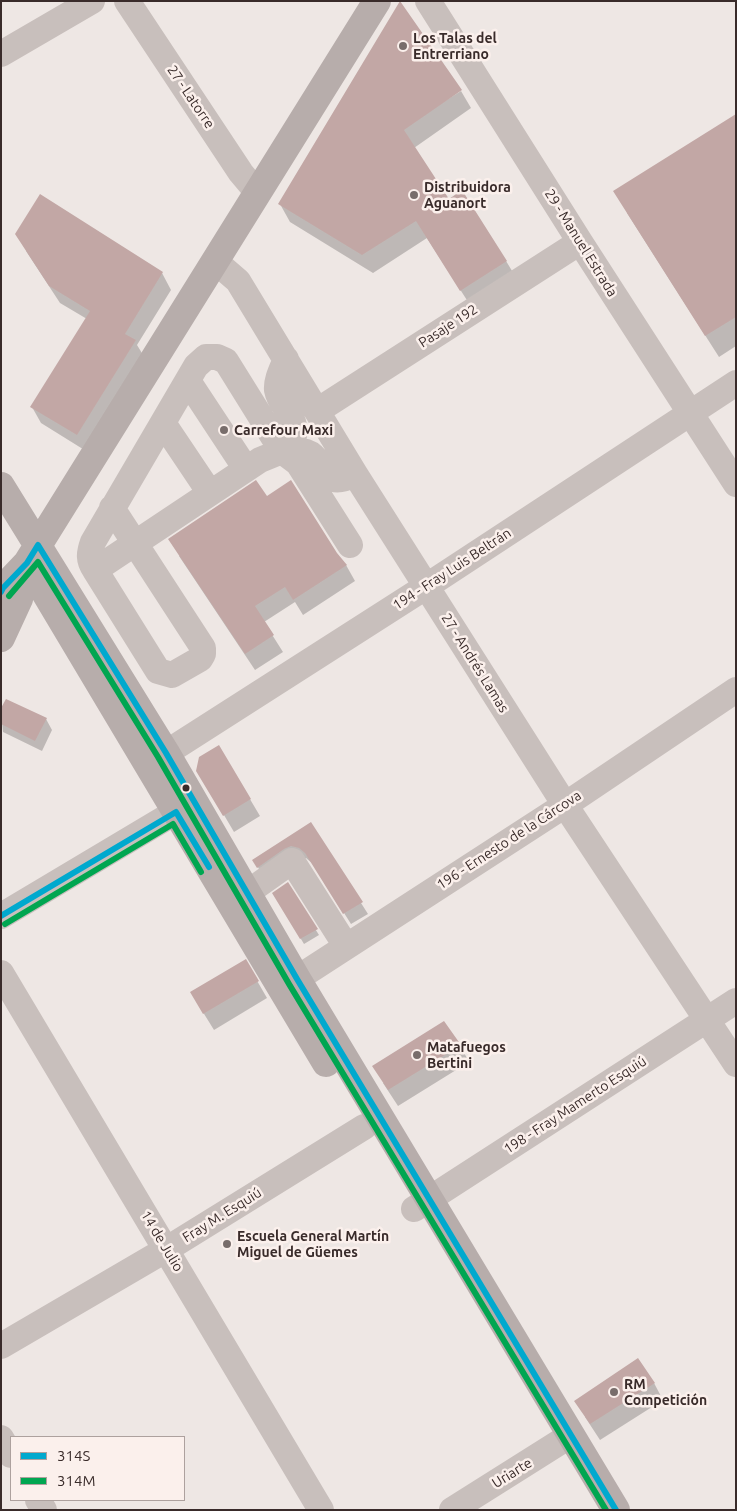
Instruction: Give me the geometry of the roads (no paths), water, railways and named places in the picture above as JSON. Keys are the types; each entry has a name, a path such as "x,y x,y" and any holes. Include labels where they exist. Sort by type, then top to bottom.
{"main road":[{"path":"1,593 3,588 32,554 216,262 257,192 377,1"},
{"path":"1,486 32,554 185,806 289,984 563,1440 616,1510"},
{"path":"1,522 32,554 105,653 166,753 185,806 247,893 289,984 364,1126 422,1204"},
{"path":"1,638 19,599 32,554"},
{"path":"563,1440 594,1510"}],"street":[{"path":"1,54 92,1"},
{"name":"27 - Latorre","path":"127,1 241,173 257,192"},
{"name":"29 - Manuel Estrada","path":"428,1 736,484"},
{"name":"Pasaje 192","path":"317,411 580,242"},
{"name":"27 - Andrés Lamas","path":"216,262 238,280 355,474 564,804 736,1064"},
{"path":"112,508 203,648 203,654 200,659 172,675 158,671 134,635 94,570 90,562 90,551 112,508 196,366 206,357 217,356 226,361 286,450 298,463 350,545"},
{"path":"286,359 278,381 277,391 296,428 286,450"},
{"path":"188,381 246,470"},
{"name":"194 - Fray Luis Beltrán","path":"166,753 427,586 736,383"},
{"path":"163,423 210,493"},
{"path":"94,570 260,460 286,450 307,453 313,456 325,473 332,478 346,479 355,474"},
{"path":"105,653 134,635"},
{"name":"196 - Ernesto de la Cárcova","path":"289,984 736,690"},
{"path":"1,916 185,806"},
{"path":"247,893 292,861 346,946"},
{"name":"14 de Julio","path":"1,973 321,1510"},
{"name":"198 - Fray Mamerto Esquiú","path":"422,1204 736,1001"},
{"name":"Fray M. Esquiú","path":"1,1346 167,1249 364,1126"},
{"path":"1,1438 10,1453"},
{"name":"Uriarte","path":"452,1510 563,1440"}],"place":[{"name":"Los Talas del Entrerriano","path":"403,46"},
{"name":"Distribuidora Aguanort","path":"414,195"},
{"name":"Carrefour Maxi","path":"224,430"},
{"name":"Matafuegos Bertini","path":"417,1055"},
{"name":"Escuela General Martín Miguel de Güemes","path":"227,1244"},
{"name":"RM Competición","path":"614,1392"}]}
